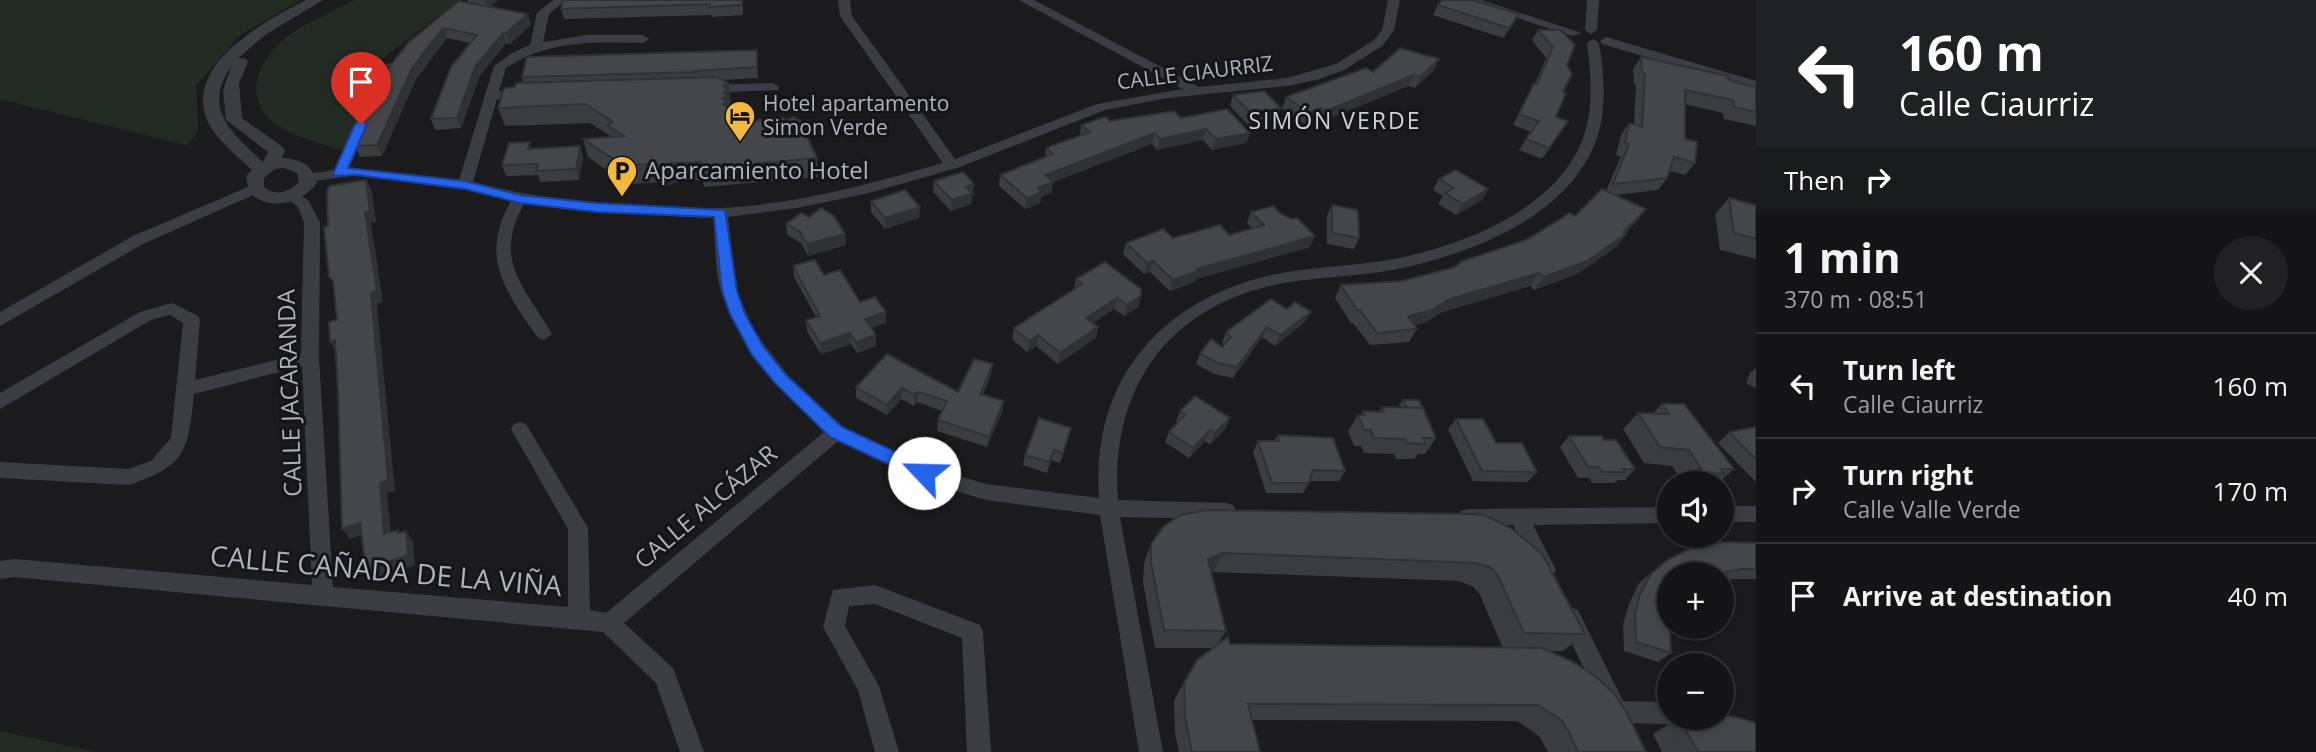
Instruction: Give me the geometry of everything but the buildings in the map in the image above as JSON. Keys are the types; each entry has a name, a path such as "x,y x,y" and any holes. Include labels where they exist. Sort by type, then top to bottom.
{"street":[{"path":"265,168 216,122 210,94 222,67 242,43 316,0"},
{"path":"265,168 284,163 296,165 305,171 308,178 303,188 292,196 274,199 260,195 255,190 253,182 277,151 234,120 229,103 230,86 237,67 251,49 290,20 329,0"},
{"path":"536,45 543,13 560,0"},
{"path":"844,0 846,16 952,165"},
{"path":"1025,0 1197,91"},
{"name":"CALLE CIAURRIZ","path":"308,178 356,171 465,185 520,199 602,208 720,213 864,190 952,165 1102,107 1197,91 1287,82 1340,67 1363,54 1388,30 1394,0"},
{"path":"1469,0 1576,33 1580,38 1597,38 1756,85"},
{"path":"1151,752 1109,508 1109,460 1114,421 1129,380 1151,346 1196,311 1240,289 1266,281 1348,271 1433,254 1463,244 1527,212 1564,181 1580,159 1590,138 1596,95 1597,38 1593,0"},
{"path":"465,185 494,95 500,66 516,54 536,45 643,39"},
{"path":"340,174 372,99 403,52"},
{"path":"689,89 773,87"},
{"path":"494,95 536,94"},
{"path":"0,320 138,240 255,190"},
{"name":"CALLE JACARANDA","path":"292,196 304,204 312,223 310,358 323,597"},
{"path":"520,199 505,229 502,261 518,298 544,334"},
{"path":"720,213 729,291 747,333 781,379 836,432 924,473 986,492 1109,508 1246,512"},
{"path":"0,402 146,316 172,309 192,320 180,441 158,466 129,477 0,470"},
{"path":"185,390 310,358"},
{"path":"520,429 578,528 579,618"},
{"name":"CALLE ALCÁZAR","path":"609,623 836,432"},
{"path":"1734,514 1756,514"},
{"path":"1475,517 1524,527 1558,521 1657,516"},
{"path":"1448,517 1475,517 1524,527"},
{"path":"1540,559 1538,540 1542,530 1558,521"},
{"path":"1496,523 1514,533 1540,559"},
{"path":"1524,527 1622,722 1657,715"},
{"name":"CALLE CAÑADA DE LA VIÑA","path":"0,570 14,568 579,618 609,623"},
{"path":"887,752 868,686 834,627 841,597 875,594 972,632 979,752"},
{"path":"609,623 665,676 692,752"}],"shaded area":[{"path":"0,0 301,0 240,35 196,86 198,132 186,145 0,99"},
{"path":"354,0 459,0 382,59 343,151 296,135 269,118 257,95 257,82 267,58 288,36"},
{"path":"0,731 96,752 0,752"}],"place":[{"name":"Hotel apartamento Simon Verde","path":"740,143"},
{"name":"Aparcamiento Hotel","path":"622,198"}],"district":[{"name":"SIMÓN VERDE","path":"1335,121"}],"route":[{"path":"361,124 340,174 356,171 465,185 520,199 597,208 720,213 729,291 737,314 758,351 781,379 836,432 924,473"}]}
